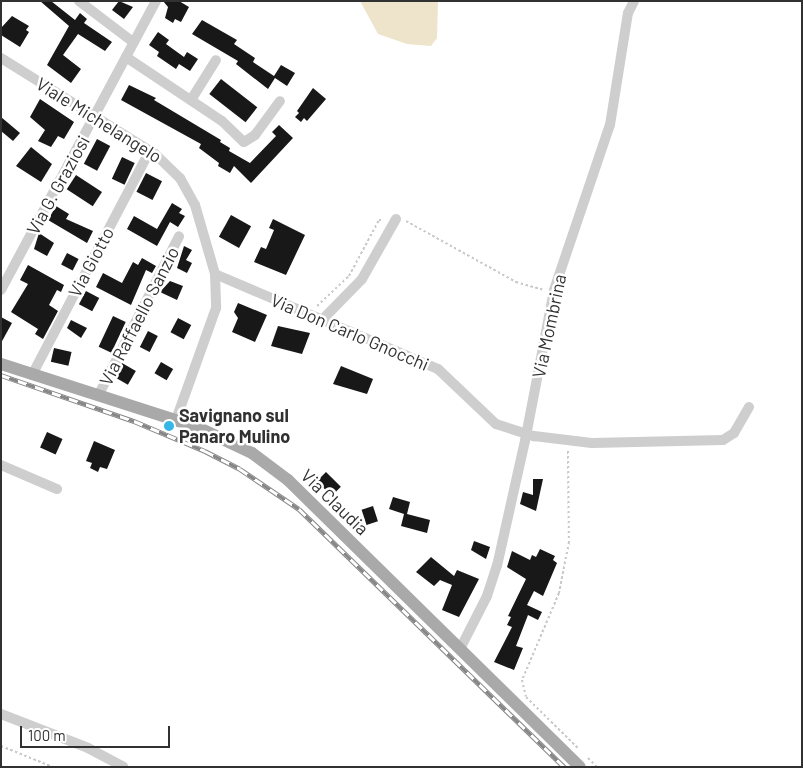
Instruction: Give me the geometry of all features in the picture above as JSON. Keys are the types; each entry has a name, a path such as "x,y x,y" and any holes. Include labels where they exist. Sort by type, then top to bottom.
{"main road":[{"name":"Via Claudia","path":"1,364 176,420 252,453 288,480 580,767"}],"street":[{"path":"79,1 133,42"},
{"name":"Via G. Graziosi","path":"1,290 96,117 133,42 156,1"},
{"name":"Via Mombrina","path":"460,649 487,596 497,566 526,438 553,292 610,125 628,13 634,1"},
{"path":"126,57 222,121 244,142 255,135 280,101"},
{"name":"Viale Michelangelo","path":"1,58 150,150 180,178 195,205 215,274 214,321 176,420"},
{"path":"190,100 216,60"},
{"name":"Via Giotto","path":"32,374 150,150"},
{"path":"322,320 362,279 396,219"},
{"name":"Via Raffaello Sanzio","path":"98,396 179,236"},
{"name":"Via Don Carlo Gnocchi","path":"215,274 438,369 496,424 526,438 592,443 723,440 734,433 749,407"},
{"path":"1,465 57,489"},
{"path":"1,714 88,748 123,767"}],"path":[{"path":"311,307 330,296 349,276 379,220 404,220 516,282 553,292"},
{"path":"564,446 568,448 570,542 558,593 522,680 526,697 597,767"},
{"path":"1,746 53,767"}],"shaded area":[{"path":"360,1 438,1 437,38 431,46 407,44 378,34"}],"building":[{"path":"40,1 51,1 75,20 80,13 87,19 84,23 112,42 105,51 78,34 63,55 81,69 71,83 47,65 69,26"},
{"path":"119,1 133,7 124,19 112,10"},
{"path":"163,1 179,1 189,7 181,22 175,19 173,23 165,18 168,7"},
{"path":"12,16 29,26 26,30 29,32 20,47 1,35 1,28"},
{"path":"202,20 237,40 234,44 255,58 253,62 274,76 281,65 295,73 287,86 275,78 268,89 236,64 238,61 192,34"},
{"path":"158,32 169,40 166,44 184,57 187,52 198,59 190,71 179,64 176,69 157,56 159,52 149,45"},
{"path":"221,79 257,107 246,122 209,94"},
{"path":"129,85 156,98 154,100 221,140 220,142 230,148 229,151 250,163 276,136 272,132 279,125 293,138 251,183 234,166 230,173 218,166 219,163 199,148 201,144 121,100"},
{"path":"313,88 326,99 307,121 304,118 301,122 295,117 299,113 297,111"},
{"path":"40,99 74,122 64,139 58,136 51,147 38,141 45,130 30,117"},
{"path":"1,117 20,133 13,141 1,131"},
{"path":"97,139 110,146 97,171 84,164"},
{"path":"31,147 52,164 41,182 16,166"},
{"path":"122,157 135,163 125,185 112,179"},
{"path":"146,173 162,181 153,200 136,192"},
{"path":"76,175 102,192 93,206 67,189"},
{"path":"172,203 182,209 179,213 185,216 178,227 170,222 157,246 127,229 134,216 157,229"},
{"path":"56,206 69,214 66,219 93,231 87,243 48,220"},
{"path":"231,215 251,226 239,248 219,237"},
{"path":"273,219 305,235 286,275 254,262 261,247 266,249 274,230 269,228"},
{"path":"39,233 54,243 47,256 34,249"},
{"path":"184,246 192,250 186,260 192,263 187,273 177,268"},
{"path":"67,253 79,259 73,270 61,265"},
{"path":"142,258 156,266 152,273 146,270 131,305 96,287 103,273 122,283 133,262 138,265"},
{"path":"28,265 64,285 61,292 57,290 49,305 58,311 43,339 35,334 38,329 11,312 28,284 20,280"},
{"path":"170,281 183,286 177,300 160,292"},
{"path":"86,291 99,298 92,311 79,304"},
{"path":"238,303 267,315 255,342 232,332 238,318 234,312"},
{"path":"113,316 126,322 111,353 99,347"},
{"path":"1,317 12,323 1,343"},
{"path":"178,318 191,325 184,339 170,332"},
{"path":"71,320 87,328 81,338 67,328"},
{"path":"278,326 310,333 302,354 271,346"},
{"path":"148,331 158,336 150,352 140,347"},
{"path":"54,348 72,352 68,366 51,362"},
{"path":"161,362 173,369 167,380 154,373"},
{"path":"122,363 136,371 128,385 114,377"},
{"path":"341,366 373,379 367,394 333,384"},
{"path":"47,432 63,439 56,454 40,448"},
{"path":"94,441 115,450 107,469 100,467 98,472 90,468 92,463 86,461"},
{"path":"326,472 341,487 332,496 317,481"},
{"path":"533,479 543,479 536,511 520,504 523,492 533,495"},
{"path":"393,497 410,502 407,514 430,520 427,533 401,526 404,514 389,509"},
{"path":"373,506 378,521 367,525 362,510"},
{"path":"474,541 490,547 486,559 471,550"},
{"path":"540,549 555,556 553,560 557,563 543,596 534,591 527,605 542,612 538,620 528,615 516,646 523,648 514,670 494,662 512,627 507,625 511,617 508,616 526,579 507,567 512,551 530,560 532,555 536,557"},
{"path":"431,557 454,576 457,570 479,579 459,617 442,610 452,585 440,580 434,586 416,572"}],"railway":[{"path":"1,375 134,421 205,451 240,469 299,509 564,767"}],"place":[{"name":"Savignano sul Panaro Mulino","path":"169,426"}]}
